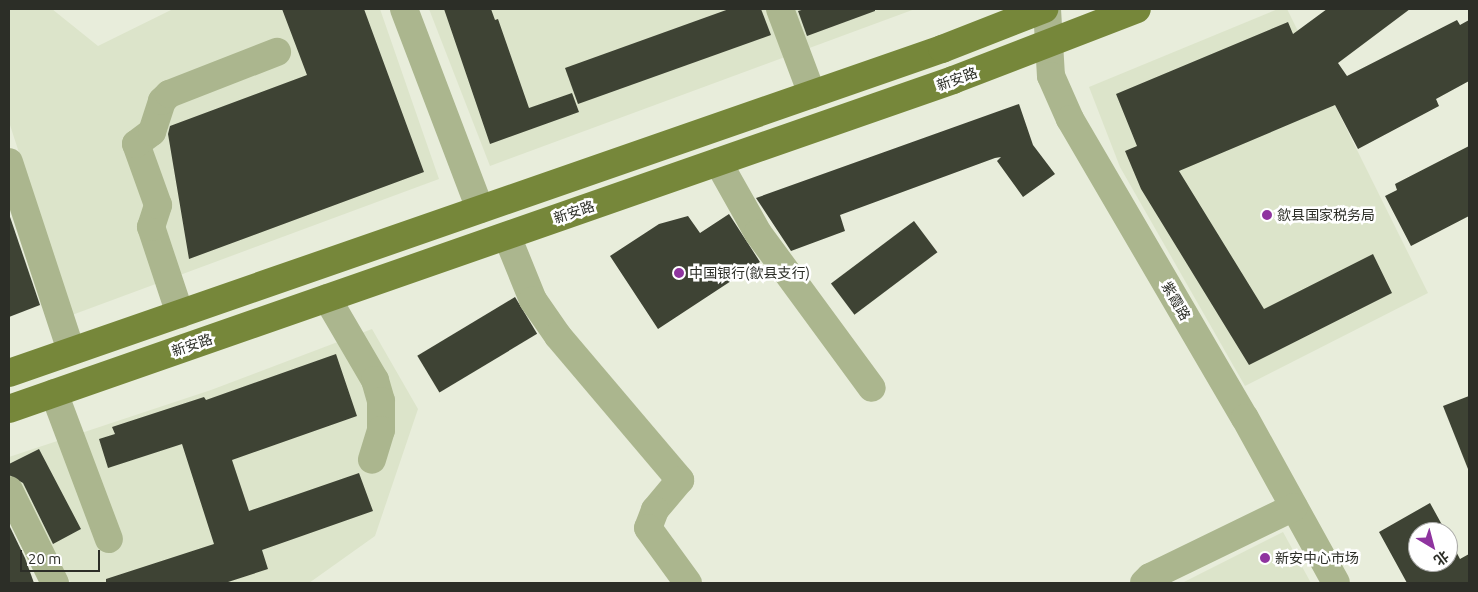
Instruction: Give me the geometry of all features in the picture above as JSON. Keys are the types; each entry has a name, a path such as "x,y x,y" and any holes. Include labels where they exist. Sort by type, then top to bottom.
{"main road":[{"path":"9,373 812,94 1045,9"},
{"name":"新安路","path":"9,409 953,80 1137,9"}],"street":[{"path":"404,9 480,209"},
{"path":"780,9 812,94"},
{"name":"紫霞路","path":"1045,9 1051,76 1070,120 1336,583"},
{"path":"180,314 151,227 158,205 136,144 152,132 162,101 169,94 277,52"},
{"path":"9,162 71,352"},
{"path":"718,162 758,233 872,388"},
{"path":"508,236 533,300 553,328 680,480 655,510 648,528 688,583"},
{"path":"327,298 376,380 381,401 381,430 372,460"},
{"path":"54,393 109,539"},
{"path":"9,490 54,583"},
{"path":"1144,583 1150,577 1294,507"}],"shaded area":[{"path":"9,9 52,9 98,46 173,9 380,9 439,179 72,315 9,122"},
{"path":"429,9 915,9 490,166"},
{"name":"歙县国家税务局","path":"1278,9 1287,9 1428,293 1245,386 1120,167 1089,87"},
{"path":"372,329 418,409 375,536 309,583 71,583 9,465 9,457 211,390"},
{"name":"新安中心市场","path":"1283,532 1311,583 1182,583"}],"building":[{"path":"282,9 364,9 424,172 189,259 168,134 170,126 307,75"},
{"path":"444,9 491,9 495,20 498,19 529,108 572,93 579,112 490,144"},
{"path":"729,9 761,9 771,35 578,104 565,68"},
{"path":"805,9 875,9 875,11 807,36 798,11"},
{"path":"1327,9 1410,9 1338,63 1347,76 1457,20 1460,25 1469,20 1469,81 1436,99 1439,106 1358,149 1335,105 1179,171 1264,309 1373,254 1392,293 1249,365 1141,189 1125,151 1137,146 1116,94 1288,22 1293,34"},
{"path":"1019,104 1033,145 1055,174 1023,197 997,161 1001,157 995,158 840,215 845,231 791,251 756,198"},
{"path":"1469,146 1469,216 1411,246 1385,196 1397,190 1395,184"},
{"path":"9,214 40,305 9,317"},
{"path":"729,214 760,262 658,329 610,256 659,224 688,216 700,233"},
{"path":"914,221 937,252 854,315 831,284"},
{"path":"515,297 537,334 439,393 417,356"},
{"path":"336,354 357,416 232,460 249,511 359,473 373,511 262,550 268,569 225,583 106,583 106,579 214,544 182,444 108,468 99,439 115,434 112,427 204,397 206,400"},
{"path":"1469,396 1469,469 1468,469 1443,406"},
{"path":"39,449 81,529 53,544 23,483 9,475 9,464"},
{"path":"1430,503 1440,522 1408,522 1408,572 1458,572 1458,555 1460,559 1469,554 1469,583 1407,583 1379,532"},
{"path":"9,525 25,558 34,583 9,583"}],"place":[{"name":"歙县国家税务局","path":"1267,215"},
{"name":"中国银行(歙县支行)","path":"679,273"},
{"name":"新安中心市场","path":"1265,558"}]}
